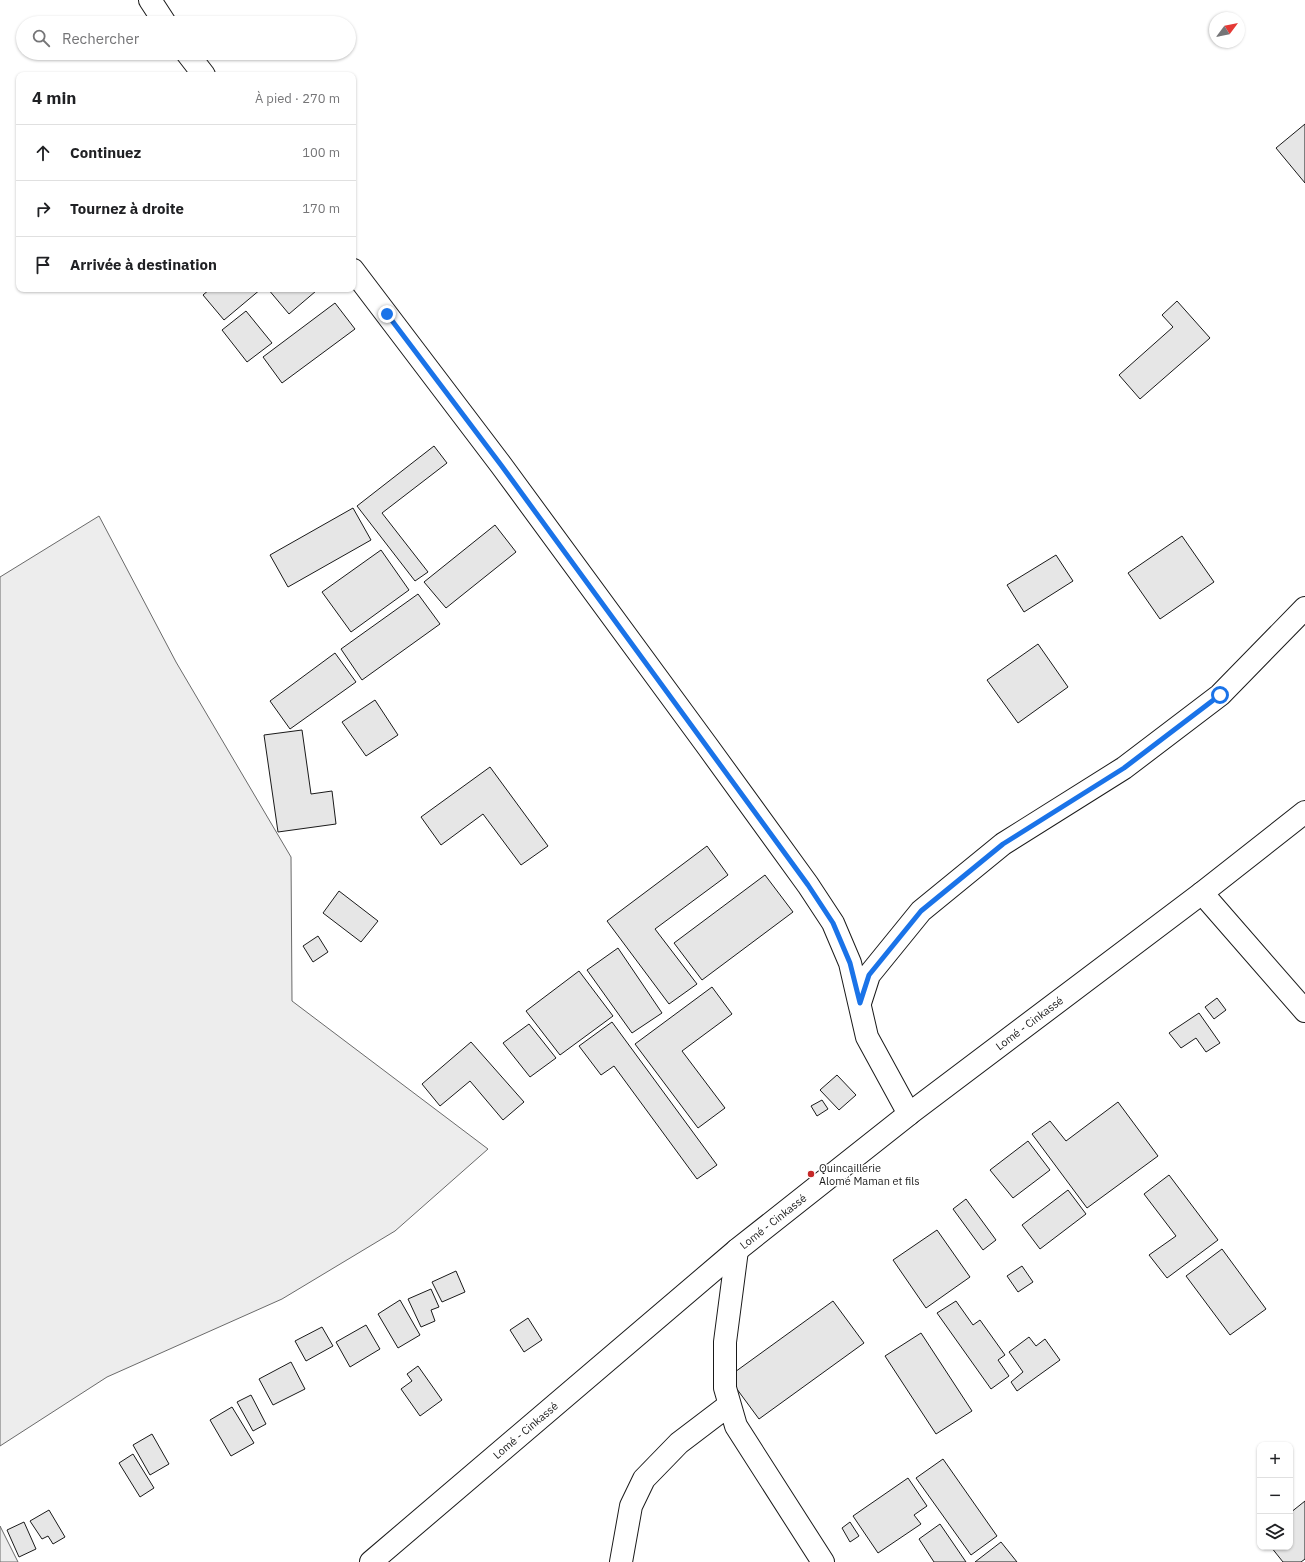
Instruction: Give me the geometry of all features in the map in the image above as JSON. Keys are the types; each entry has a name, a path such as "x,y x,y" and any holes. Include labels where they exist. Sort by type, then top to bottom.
{"main road":[{"path":"150,0 160,16"},
{"path":"192,60 202,72"},
{"path":"356,274 501,465 808,885 833,923 850,963 868,1037 909,1114"},
{"path":"860,1003 869,975 921,911 1003,844 1124,768 1220,695 1305,608"},
{"name":"Lomé - Cinkassé","path":"371,1562 737,1250 909,1114 1202,893 1305,812"},
{"path":"1202,893 1305,1011"},
{"path":"737,1250 725,1342 724,1388 728,1405 736,1426 823,1562"},
{"path":"620,1562 631,1506 644,1479 679,1443 728,1405"}],"shaded area":[{"path":"99,516 176,662 291,857 292,1001 488,1149 395,1231 282,1299 107,1377 0,1446 0,577"},
{"path":"0,1526 18,1562 0,1562"}],"building":[{"path":"1305,124 1305,183 1276,148"},
{"path":"206,292 257,292 224,320 203,295"},
{"path":"271,292 315,292 289,314"},
{"path":"1177,301 1210,338 1140,399 1119,375 1173,327 1162,315"},
{"path":"335,303 355,329 282,383 263,357"},
{"path":"246,311 272,343 247,362 222,330"},
{"path":"434,446 447,463 382,513 428,572 415,581 357,506"},
{"path":"353,508 371,540 288,587 270,555"},
{"path":"495,525 516,552 446,608 424,582"},
{"path":"1182,536 1214,582 1160,619 1128,573"},
{"path":"381,550 409,590 351,632 322,592"},
{"path":"1056,555 1073,581 1024,612 1007,585"},
{"path":"418,594 440,624 362,680 341,649"},
{"path":"1038,644 1068,687 1018,723 987,680"},
{"path":"335,653 356,682 290,729 270,701"},
{"path":"375,700 398,735 366,756 342,722"},
{"path":"302,730 311,794 332,791 336,824 278,832 264,735"},
{"path":"490,767 548,846 521,865 483,814 441,845 421,817"},
{"path":"707,846 728,875 655,929 697,984 669,1004 607,921"},
{"path":"765,875 793,912 702,980 674,943"},
{"path":"339,891 378,921 361,942 323,913"},
{"path":"318,936 328,952 313,962 303,946"},
{"path":"618,948 662,1013 632,1033 587,970"},
{"path":"579,971 613,1016 560,1055 526,1011"},
{"path":"712,987 732,1014 682,1051 725,1108 698,1128 635,1044"},
{"path":"1217,998 1226,1010 1214,1019 1205,1007"},
{"path":"1199,1013 1220,1043 1206,1052 1196,1038 1181,1048 1169,1033"},
{"path":"612,1022 717,1165 697,1179 614,1066 601,1075 579,1046"},
{"path":"529,1024 556,1058 530,1077 503,1043"},
{"path":"471,1042 524,1102 503,1120 470,1081 440,1106 422,1084"},
{"path":"837,1075 856,1095 839,1110 820,1090"},
{"path":"822,1100 828,1109 817,1116 811,1106"},
{"path":"1118,1102 1158,1156 1087,1208 1032,1134 1050,1121 1066,1141"},
{"path":"1028,1141 1050,1170 1013,1198 990,1170"},
{"path":"1169,1175 1218,1240 1167,1278 1149,1255 1176,1236 1144,1194"},
{"path":"1068,1190 1086,1214 1040,1249 1022,1225"},
{"path":"966,1199 996,1240 983,1250 953,1209"},
{"path":"937,1230 970,1277 926,1308 893,1260"},
{"path":"1222,1249 1266,1309 1230,1335 1186,1276"},
{"path":"1022,1266 1033,1282 1018,1292 1007,1276"},
{"path":"456,1271 465,1292 442,1302 432,1282"},
{"path":"431,1289 439,1307 431,1310 435,1321 421,1327 408,1299"},
{"path":"400,1300 420,1335 398,1348 378,1314"},
{"path":"833,1301 864,1343 759,1419 728,1377"},
{"path":"956,1301 973,1325 980,1320 1005,1355 998,1360 1009,1376 991,1389 937,1313"},
{"path":"528,1318 542,1340 524,1352 510,1330"},
{"path":"366,1325 380,1349 350,1367 336,1342"},
{"path":"322,1327 333,1346 306,1361 295,1341"},
{"path":"921,1333 972,1411 936,1434 885,1356"},
{"path":"1029,1337 1036,1346 1045,1339 1060,1360 1017,1391 1011,1382 1023,1372 1009,1352"},
{"path":"291,1362 305,1389 273,1405 259,1379"},
{"path":"418,1366 442,1400 420,1416 401,1389 412,1381 407,1374"},
{"path":"251,1395 266,1424 253,1431 237,1402"},
{"path":"232,1407 254,1443 231,1456 210,1420"},
{"path":"152,1434 169,1464 150,1475 133,1445"},
{"path":"133,1454 154,1488 140,1497 119,1463"},
{"path":"943,1459 997,1536 971,1555 916,1478"},
{"path":"908,1478 927,1506 914,1515 921,1524 878,1553 853,1516"},
{"path":"1305,1501 1305,1559 1301,1562 1283,1562 1273,1550 1293,1550 1293,1511"},
{"path":"49,1510 65,1537 53,1544 48,1536 42,1539 30,1521"},
{"path":"24,1522 36,1549 19,1557 7,1530"},
{"path":"850,1522 859,1536 850,1542 842,1528"},
{"path":"940,1524 966,1562 934,1562 919,1539"},
{"path":"1001,1542 1017,1562 975,1562"}],"place":[{"name":"Quincaillerie Alomé Maman et fils","path":"811,1174"}],"route":[{"path":"387,314 501,465 808,885 833,923 850,963 860,1003 869,975 921,911 1003,844 1124,768 1220,695"}]}
